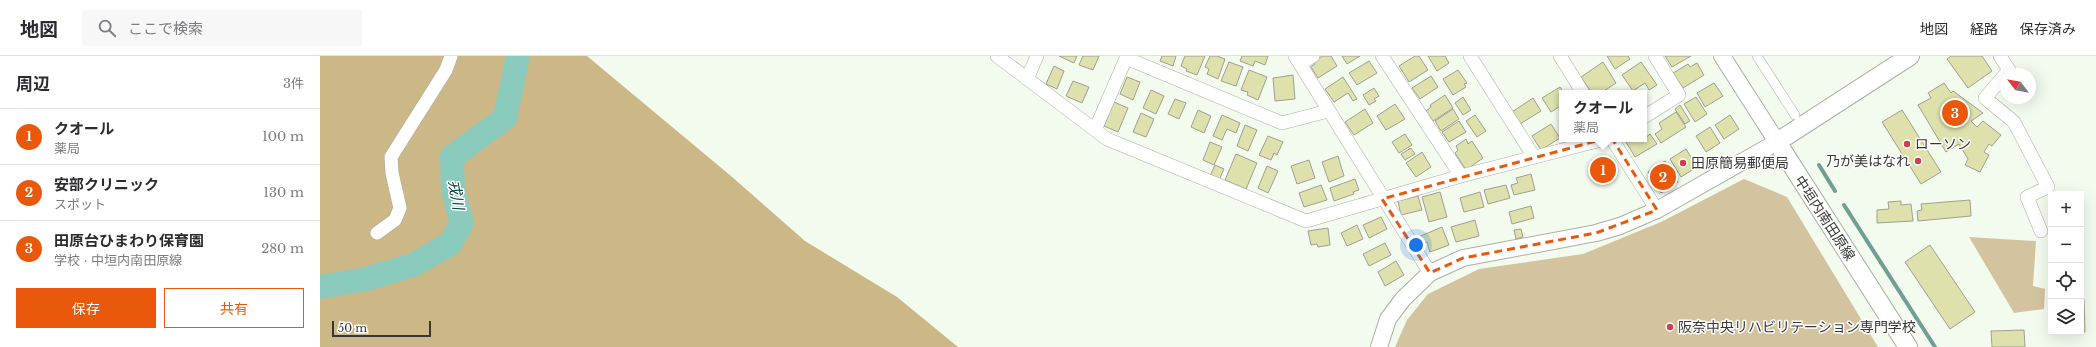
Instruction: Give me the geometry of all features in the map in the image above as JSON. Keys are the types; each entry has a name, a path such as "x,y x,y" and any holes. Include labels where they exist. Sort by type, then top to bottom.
{"main road":[{"path":"1777,142 1910,56"},
{"name":"中垣内南田原線","path":"1777,142 1908,347"}],"street":[{"path":"377,233 395,220 400,208 392,173 391,157 446,70 451,56"},
{"path":"997,56 1107,139 1306,220 1461,176 1592,142"},
{"path":"1028,79 1037,56"},
{"path":"1313,56 1297,60 1382,199 1430,273"},
{"path":"1382,56 1461,176"},
{"path":"1470,56 1534,157"},
{"path":"1560,56 1581,90"},
{"path":"1647,115 1679,95 1655,56"},
{"path":"1379,347 1388,319 1403,299 1430,273 1463,258 1596,233 1620,226 1657,210 1777,142 1722,56"},
{"path":"1757,56 1795,115"},
{"path":"2000,56 2009,70 1985,98 2014,122 2048,187 2027,197 2041,231"},
{"path":"1095,130 1127,57 1282,123 1328,111"},
{"path":"1614,142 1657,210"}],"highlighted area":[{"path":"1611,137 1657,210 1596,233 1463,258 1430,273 1382,199"}],"shaded area":[{"path":"320,56 587,56 731,176 805,241 897,297 958,347 320,347"},
{"path":"1744,179 1787,197 1878,347 1395,347 1407,320 1428,294 1479,269 1583,254 1661,222"},
{"path":"1969,237 2036,241 2033,286 2045,289 2044,309 2014,313"}],"building":[{"path":"1059,56 1077,56 1074,63"},
{"path":"1083,56 1099,56 1093,70 1079,65"},
{"path":"1162,56 1176,56 1173,66 1160,61"},
{"path":"1185,56 1205,56 1197,75 1186,71 1187,69 1181,66"},
{"path":"1210,56 1217,56 1225,59 1218,79 1207,74 1209,69 1205,67"},
{"path":"1242,56 1268,56 1265,65 1255,61 1253,66 1240,61"},
{"path":"1322,56 1331,56 1337,66 1318,78 1311,67 1315,64 1314,62"},
{"path":"1342,56 1360,56 1347,64"},
{"path":"1415,56 1419,56 1428,70 1409,82 1399,66"},
{"path":"1428,56 1445,56 1449,63 1437,71"},
{"path":"1607,56 1628,56 1630,59 1615,69"},
{"path":"1665,56 1691,56 1672,67"},
{"path":"1951,56 1982,56 1992,71 1968,88 1947,59"},
{"path":"1369,61 1377,73 1357,85 1349,73"},
{"path":"1229,62 1243,67 1236,86 1221,81"},
{"path":"1603,62 1616,83 1606,90 1590,90 1581,77"},
{"path":"1641,62 1657,85 1649,90 1645,83 1632,90 1622,75"},
{"path":"1697,63 1704,75 1683,88 1673,73 1688,64 1690,67"},
{"path":"1054,66 1064,71 1057,89 1046,84"},
{"path":"1249,70 1267,77 1258,100 1247,95 1248,92 1241,90"},
{"path":"1458,70 1467,83 1464,84 1466,87 1453,95 1443,79"},
{"path":"1293,75 1295,99 1275,101 1273,78"},
{"path":"1431,76 1438,87 1420,99 1412,88"},
{"path":"1127,77 1140,82 1133,100 1120,94"},
{"path":"1343,77 1357,99 1353,101 1348,93 1334,102 1325,89"},
{"path":"1073,81 1089,87 1082,103 1066,96"},
{"path":"1714,83 1723,96 1705,107 1697,93"},
{"path":"1944,83 1951,93 1953,91 1983,113 1971,121 1977,127 1983,121 2001,135 1992,146 1989,144 1984,152 1989,155 1980,172 1965,165 1968,159 1959,144 1946,152 1918,105 1931,98 1928,93"},
{"path":"1560,87 1562,90 1559,90 1559,107 1551,112 1542,98"},
{"path":"1374,88 1379,96 1374,99 1376,101 1369,105 1363,95"},
{"path":"1151,90 1164,96 1156,114 1143,108"},
{"path":"1445,95 1453,108 1433,121 1426,111 1431,107 1430,105"},
{"path":"1463,97 1471,110 1463,115 1455,103"},
{"path":"1696,97 1707,114 1695,122 1684,104"},
{"path":"1533,98 1541,111 1520,124 1512,112"},
{"path":"1175,99 1186,103 1179,119 1168,114"},
{"path":"1114,102 1128,108 1118,132 1104,126"},
{"path":"1395,104 1405,119 1386,130 1377,116"},
{"path":"1680,105 1690,121 1685,124 1675,109"},
{"path":"1365,109 1373,123 1354,135 1345,122"},
{"path":"1453,109 1459,119 1441,131 1435,121"},
{"path":"1198,110 1211,116 1204,133 1191,127"},
{"path":"1902,110 1941,172 1921,184 1882,122"},
{"path":"1676,112 1686,127 1661,143 1655,134 1662,129 1659,123"},
{"path":"1141,113 1154,119 1146,137 1133,132"},
{"path":"1222,115 1240,123 1236,133 1227,129 1222,140 1213,136"},
{"path":"1475,115 1486,131 1477,137 1466,121"},
{"path":"1730,115 1739,129 1724,139 1715,125"},
{"path":"1459,121 1466,132 1449,142 1442,132"},
{"path":"1551,124 1559,139 1541,150 1532,136"},
{"path":"1245,125 1257,130 1248,151 1237,146"},
{"path":"1710,127 1720,143 1706,152 1696,136"},
{"path":"1405,134 1412,145 1399,153 1392,142"},
{"path":"1650,134 1657,144 1635,157 1626,142 1647,142 1647,136"},
{"path":"1268,136 1283,142 1277,155 1274,153 1271,160 1259,155"},
{"path":"1466,139 1468,144 1472,141 1483,158 1466,170 1455,153 1458,150 1456,146"},
{"path":"1210,142 1222,147 1214,165 1203,160"},
{"path":"1411,148 1415,154 1405,160 1401,154"},
{"name":"田原簡易郵便局","path":"1686,149 1697,167 1681,177 1670,159"},
{"path":"1422,152 1431,167 1416,177 1406,163"},
{"path":"1236,154 1257,163 1246,189 1225,180"},
{"path":"1338,156 1344,176 1329,182 1322,162"},
{"path":"1607,159 1613,175 1600,180 1594,164"},
{"path":"1309,160 1315,178 1297,184 1291,166"},
{"path":"1665,161 1678,182 1661,193 1648,172"},
{"path":"1215,165 1224,169 1219,180 1210,176"},
{"path":"1267,166 1278,171 1268,193 1258,188"},
{"path":"1531,174 1535,190 1514,195 1511,185 1518,183 1516,178"},
{"path":"1355,179 1359,190 1353,192 1354,194 1334,201 1330,188"},
{"path":"1321,185 1327,200 1304,207 1299,193"},
{"path":"1506,185 1510,198 1488,204 1484,190"},
{"path":"1440,192 1447,217 1429,222 1422,197"},
{"path":"1480,192 1484,207 1464,212 1460,198"},
{"path":"1418,196 1422,210 1401,215 1398,201"},
{"path":"1970,200 1971,216 1918,221 1917,211 1922,210 1921,204"},
{"path":"1901,201 1901,205 1911,204 1913,221 1877,223 1877,210 1889,209 1888,202"},
{"path":"1531,206 1534,218 1512,224 1509,212"},
{"path":"1381,217 1387,229 1369,238 1363,225"},
{"path":"1475,220 1479,236 1456,242 1451,227"},
{"path":"1357,225 1363,239 1347,246 1341,233"},
{"path":"1442,227 1449,245 1430,252 1427,242 1419,245 1416,238"},
{"path":"1328,228 1330,245 1318,247 1317,244 1311,245 1308,231"},
{"path":"1521,229 1523,237 1516,239 1514,230"},
{"path":"1385,243 1391,255 1369,266 1363,254"},
{"path":"1930,245 1975,312 1950,329 1905,262"},
{"path":"1396,261 1404,275 1385,286 1378,272"},
{"path":"2084,299 2085,332 2084,332"},
{"path":"2024,330 2025,347 1992,347 1991,331"}],"waterway":[{"name":"戎川","path":"320,287 366,279 413,265 450,244 462,223 453,191 452,157 505,118 518,56"},
{"path":"1819,165 1835,191"},
{"path":"1844,205 1935,347"}],"place":[{"name":"田原台ひまわり保育園","path":"1955,113"},
{"name":"ローソン","path":"1907,144"},
{"name":"乃が美はなれ","path":"1918,161"},
{"name":"田原簡易郵便局","path":"1683,163"},
{"name":"クオール","path":"1603,170"},
{"name":"安部クリニック","path":"1663,177"},
{"name":"阪奈中央リハビリテーション専門学校","path":"1670,327"}]}
